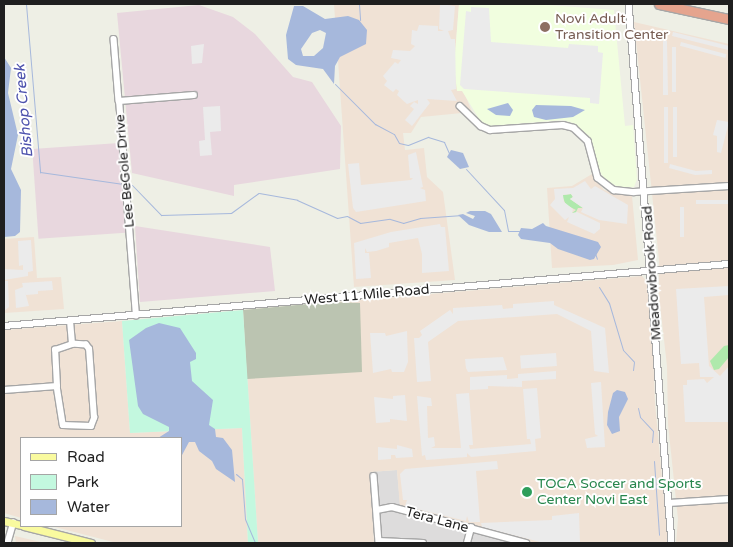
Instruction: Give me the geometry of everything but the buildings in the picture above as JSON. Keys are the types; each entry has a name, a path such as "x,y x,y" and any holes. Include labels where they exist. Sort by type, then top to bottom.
{"highway":[{"path":"659,4 729,19"}],"main road":[{"path":"6,523 20,525"},
{"path":"31,527 91,543"}],"street":[{"name":"Meadowbrook Road","path":"629,4 646,191 672,543"},
{"path":"114,38 119,101"},
{"name":"Lee BeGole Drive","path":"136,316 119,101 194,95"},
{"path":"460,106 481,126 490,130 562,125 574,128 588,141 596,173 602,182 621,192 729,186"},
{"name":"West 11 Mile Road","path":"4,326 136,316 652,269 729,264"},
{"path":"70,321 72,344"},
{"path":"72,344 86,345 89,349 94,418 91,426 62,425 57,386 54,350 72,344"},
{"path":"4,390 57,386"},
{"path":"374,476 379,542 423,543"},
{"path":"669,503 729,499"},
{"name":"Tera Lane","path":"377,510 392,507 526,543"},
{"path":"6,523 8,541"},
{"path":"467,543 470,528"}],"shaded area":[{"path":"334,4 459,4 454,67 472,112 421,117 411,133 403,133 405,150 424,148 427,177 443,192 455,280 354,287"},
{"path":"440,4 455,6 453,30 448,31 451,39 455,39 456,89 451,90 457,101 427,99 430,103 412,126 405,120 414,109 410,106 414,102 418,104 418,100 407,104 397,95 399,91 396,89 393,92 384,85 387,81 383,76 395,62 398,64 401,60 391,58 393,50 410,51 415,46 411,44 412,30 417,31 419,25 438,26 438,31 444,31 439,29"},
{"path":"459,4 536,4 614,10 625,126 633,125 637,179 634,187 619,187 606,181 598,169 590,137 573,123 563,120 489,126 481,122 462,91 457,91 454,67"},
{"path":"199,5 233,17 255,34 293,77 312,82 341,126 340,169 234,185 234,196 132,173 117,13"},
{"path":"471,7 489,8 491,42 568,48 569,44 598,46 598,52 603,53 599,104 590,103 590,98 464,89 460,85 466,11 471,12"},
{"path":"634,22 729,44 729,543 676,543 678,519 668,424 667,366 659,296 659,260"},
{"path":"673,32 729,46 728,50 672,36"},
{"path":"663,41 667,41 668,95 663,95"},
{"path":"681,42 726,54 725,58 680,46"},
{"path":"204,44 202,63 192,64 191,46"},
{"path":"672,47 676,47 676,92 672,92"},
{"path":"220,106 221,131 210,132 212,155 200,156 199,141 205,140 203,107"},
{"path":"664,107 668,107 668,163 664,163"},
{"path":"673,107 677,107 677,157 673,157"},
{"path":"717,120 729,122 721,153 717,152 717,136 713,135"},
{"path":"119,143 125,233 38,239 32,149"},
{"path":"416,152 423,187 420,188 425,190 426,201 356,212 353,208 348,164 359,163 361,185 411,180 413,178 410,178 408,155"},
{"path":"670,164 696,171 712,170 712,174 695,175 669,168"},
{"path":"592,174 604,190 632,196 638,260 613,265 552,268 547,188 572,186"},
{"path":"585,181 591,189 595,186 628,205 627,224 599,220 581,212 583,208 570,199 573,197 571,194 563,195 564,202 573,209 572,213 577,212 600,223 600,229 594,234 567,222 569,217 565,220 550,205 555,199 554,189 573,188"},
{"path":"696,200 729,200 729,204 696,204"},
{"path":"680,207 684,207 684,237 680,237"},
{"path":"440,224 441,227 445,227 449,271 422,273 422,254 418,238 389,243 389,247 376,251 367,252 365,248 365,253 369,253 371,278 356,279 354,243 391,232"},
{"path":"135,226 270,247 275,291 140,302"},
{"path":"34,237 37,278 61,277 64,309 4,313 4,239"},
{"path":"31,240 33,271 28,272 28,276 4,280 4,269 23,270 23,265 19,266 18,241"},
{"path":"642,276 648,283 651,296 655,403 668,543 536,543 400,508 397,470 370,472 374,543 258,543 243,310"},
{"path":"4,281 8,281 9,307 4,311"},
{"path":"52,281 53,290 38,291 38,294 26,295 25,292 29,306 16,308 15,290 23,287 22,283"},
{"path":"729,286 729,295 704,297 709,366 720,376 729,366 729,422 685,422 683,385 687,385 687,380 704,379 707,383 714,377 700,377 699,363 681,364 676,289"},
{"path":"554,301 554,305 605,328 609,373 594,371 591,331 557,314 458,321 428,342 431,381 417,382 414,338 419,338 422,335 420,331 450,310 453,314 453,308 502,305 503,309 513,308 513,304"},
{"path":"329,302 360,303 362,372 247,379 243,310"},
{"path":"122,321 130,433 242,428 248,543 117,543 55,527 182,527 182,437 20,437 20,518 4,513 4,330"},
{"path":"407,331 408,362 404,372 392,372 391,369 373,373 370,333 385,333 386,336"},
{"path":"556,353 557,366 521,368 520,356"},
{"path":"503,357 507,370 468,372 466,368 465,359"},
{"path":"556,371 556,379 522,381 522,387 488,386 488,389 470,390 470,377 507,375 507,379 518,378 518,374"},
{"path":"601,382 605,447 587,448 585,439 598,436 595,434 591,383"},
{"path":"537,388 541,438 535,439 536,451 471,457 467,453 467,457 426,460 425,455 422,456 417,396 431,398 432,406 427,406 428,438 434,437 435,446 431,448 461,448 456,394 469,393 473,445 469,445 470,449 531,444 530,439 527,439 523,389"},
{"path":"405,395 407,421 390,419 390,422 376,423 374,397 393,399 393,396"},
{"path":"397,445 412,449 413,457 396,458 395,455 391,455 391,459 378,460 378,447 397,449"},
{"path":"497,461 498,469 476,471 480,522 469,522 467,516 466,521 405,506 407,500 403,500 400,474 405,469"},
{"path":"397,470 401,514 515,543 374,543 370,472"},
{"path":"579,513 580,543 544,543 482,527 481,523 552,520 552,516"},
{"path":"15,536 45,543 16,543"}],"green space":[{"path":"571,194 573,197 570,199 583,208 578,208 575,214 572,213 576,210 566,205 563,198 563,195"},
{"path":"243,310 258,543 248,543 242,428 130,433 122,321"},
{"path":"729,345 729,357 719,369 714,370 710,361 724,346"}],"water":[{"path":"294,6 303,6 325,19 348,16 359,20 367,30 366,44 340,57 335,66 334,84 323,69 296,65 288,59 286,35","holes":["320,30 326,33 323,48 314,56 303,56 301,49 312,33"]},
{"path":"4,57 11,68 8,93 18,135 11,169 21,190 20,232 15,236 4,237"},
{"path":"508,103 513,110 510,116 496,115 487,109"},
{"path":"536,105 571,106 585,110 573,117 546,120 534,117 532,110"},
{"path":"451,150 463,153 469,167 460,169 447,157"},
{"path":"470,211 485,211 491,214 502,232 489,232 469,225 458,215 463,214 473,219 475,216 466,213"},
{"path":"543,223 546,226 598,242 601,247 594,259 590,260 558,249 550,243 521,239 518,235 521,228 532,229"},
{"path":"159,323 180,328 196,353 196,359 190,362 192,381 213,400 209,425 215,429 216,437 223,438 232,450 235,482 216,469 212,461 199,451 195,442 189,442 182,455 182,437 160,437 169,431 169,427 143,414 138,406 129,340 146,328"},
{"path":"617,390 625,392 628,399 619,417 620,431 612,434 607,425 608,412 613,393"}],"waterway":[{"name":"Bishop Creek","path":"26,4 40,172 123,184"},
{"path":"359,4 360,20"},
{"path":"335,84 375,124 394,134 399,143 408,145 428,137 444,142 449,153"},
{"path":"466,169 504,210 508,231 519,231"},
{"name":"Bishop Creek","path":"127,184 132,185 161,215 231,213 259,193 297,200 337,218 347,216 360,223 390,219 403,223 420,218 459,215"},
{"name":"Bishop Creek","path":"595,253 597,259"},
{"name":"Bishop Creek","path":"599,287 609,303 623,350 634,362 633,370"},
{"name":"Bishop Creek","path":"638,408 640,417 653,431 652,442"},
{"name":"Bishop Creek","path":"654,461 659,535"},
{"path":"236,474 242,479 245,519 255,543"}],"place":[{"name":"Novi Adult Transition Center","path":"545,27"},
{"name":"TOCA Soccer and Sports Center Novi East","path":"527,492"}]}
